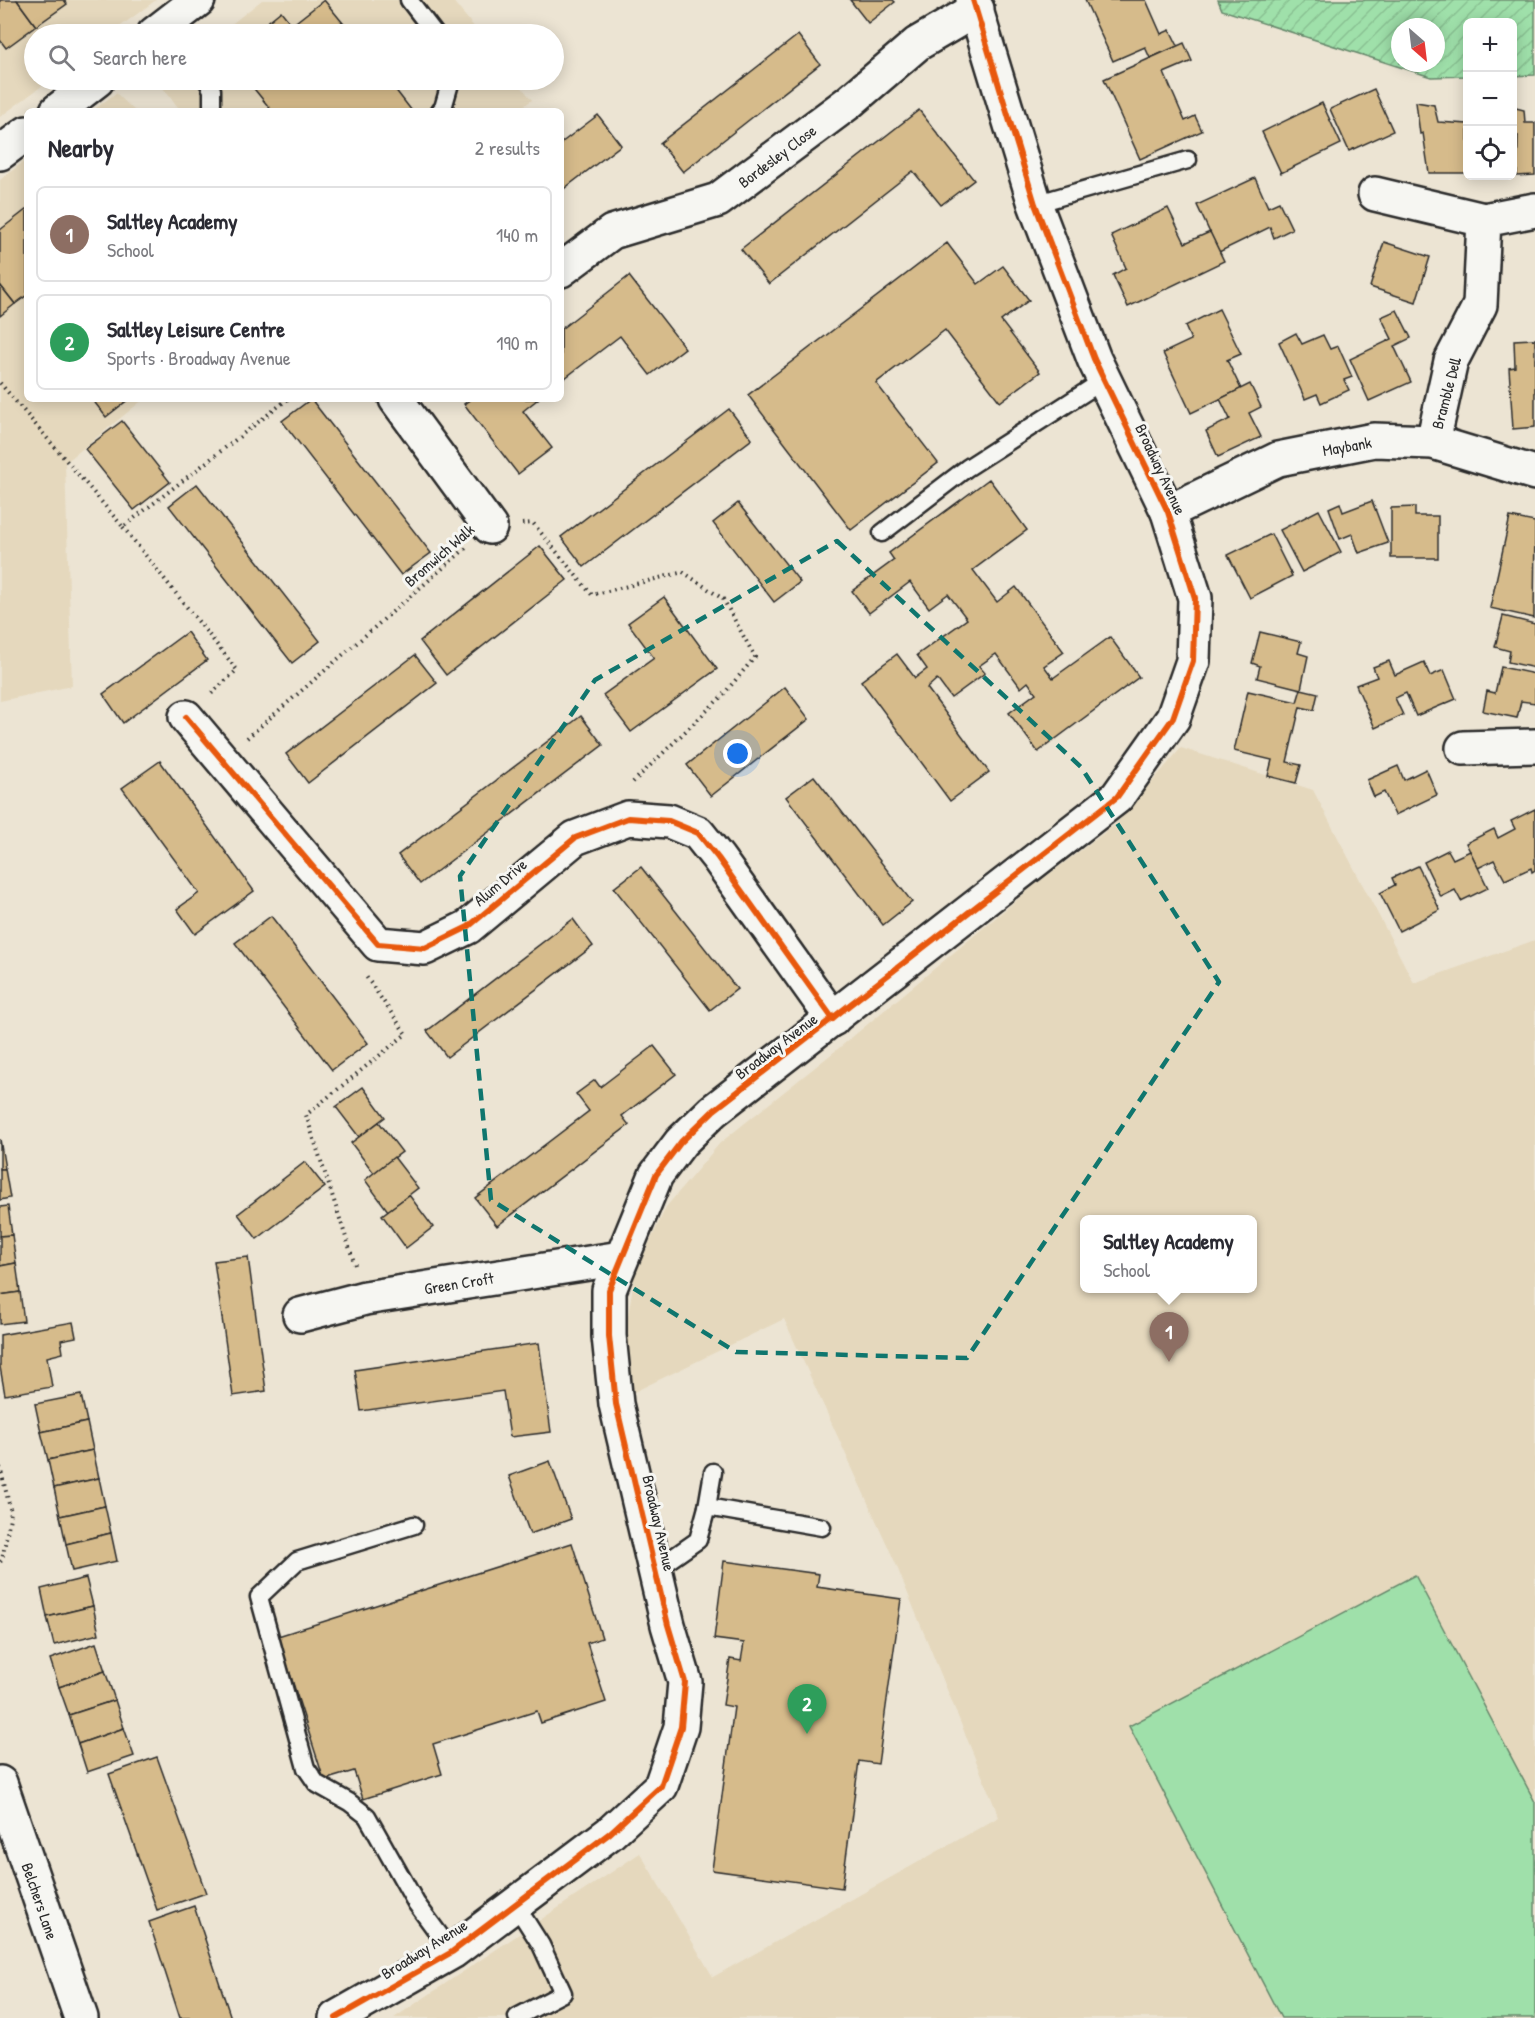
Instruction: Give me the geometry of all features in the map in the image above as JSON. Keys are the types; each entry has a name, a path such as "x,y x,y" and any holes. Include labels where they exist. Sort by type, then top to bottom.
{"street":[{"name":"Broadway Avenue","path":"336,2018 452,1952 610,1833 661,1786 681,1727 685,1682 668,1625 616,1404 609,1336 609,1290 656,1175 681,1142 713,1111 1117,797 1173,718 1194,661 1195,598 1168,512 1094,359 1035,204 975,5"},
{"name":"Bordesley Close","path":"564,268 612,232 718,200 848,104 917,45 975,5"},
{"path":"61,108 85,90"},
{"path":"0,153 24,135"},
{"path":"1375,194 1484,220 1535,210"},
{"name":"Bramble Dell","path":"1433,442 1451,361 1480,305 1484,220"},
{"path":"398,402 490,527"},
{"name":"Maybank","path":"1168,512 1278,459 1374,440 1433,442 1535,473"},
{"path":"186,717 378,944"},
{"path":"1463,748 1535,746"},
{"name":"Alum Drive","path":"378,944 425,948 468,927 575,838 628,818 669,821 698,832 833,1019"},
{"name":"Green Croft","path":"300,1315 365,1298 621,1258"},
{"name":"Belchers Lane","path":"0,1783 81,2018"}],"lane":[{"path":"409,0 427,24"},
{"path":"212,90 212,108"},
{"path":"442,108 448,90"},
{"path":"1035,204 1188,160"},
{"path":"882,532 967,468 1104,380"},
{"path":"655,1570 698,1540 713,1472"},
{"path":"707,1507 822,1527"},
{"path":"414,1525 297,1561 258,1597 306,1768 317,1784 349,1802 367,1816 416,1903 452,1952"},
{"path":"515,1904 541,1945 563,1993 517,2017"}],"path":[{"path":"0,383 123,527 237,670 186,717"},
{"path":"123,527 284,402"},
{"path":"365,1298 306,1115 406,1034 364,976 378,944"},
{"path":"0,1467 11,1512 0,1562"}],"highlighted area":[{"path":"837,541 1081,767 1219,982 967,1358 736,1352 491,1200 460,876 595,680"}],"shaded area":[{"path":"0,0 156,0 124,24 24,24 24,90 36,90 0,117"},
{"path":"262,0 452,0 472,24 232,24"},
{"path":"164,90 524,90 532,100 521,108 179,108"},
{"path":"116,93 132,108 96,108"},
{"path":"24,161 24,402 140,402 65,463 72,686 0,701 0,180"},
{"path":"1181,748 1313,790 1414,983 1535,940 1535,2018 394,2018 640,1853 713,1977 999,1817 895,1562 784,1319 634,1392 625,1333 635,1274 666,1207 720,1143 839,1048 1036,884 1116,824"}],"green space":[{"path":"1218,0 1535,0 1535,75 1517,76 1517,18 1463,18 1463,76 1431,77 1415,72 1445,72 1445,18 1391,18 1391,64 1222,10"},
{"path":"1415,1575 1535,1802 1535,2018 1281,2018 1129,1726"}],"building":[{"path":"0,0 17,0 35,24 24,24 24,35 6,48 0,40"},
{"path":"17,0 64,0 67,4 39,24 35,24"},
{"path":"324,0 344,24 293,24"},
{"path":"850,0 893,0 895,2 868,23"},
{"path":"1085,0 1146,0 1161,34 1170,30 1178,46 1150,58 1145,47 1113,61"},
{"path":"281,11 291,24 265,24"},
{"path":"798,35 820,64 683,172 660,143"},
{"path":"1184,43 1192,61 1164,73 1185,121 1195,116 1202,131 1140,159 1104,79"},
{"path":"1374,89 1393,131 1349,151 1330,109"},
{"path":"255,90 396,90 410,108 270,108"},
{"path":"1416,102 1434,105 1438,122 1463,124 1463,173 1429,173 1423,133 1420,134"},
{"path":"1322,103 1341,144 1281,173 1262,132"},
{"path":"1517,108 1524,110 1525,123 1535,123 1535,175 1517,176"},
{"path":"919,110 974,180 941,205 913,171 769,284 741,249"},
{"path":"598,115 621,145 564,189 564,141"},
{"path":"1255,178 1268,207 1279,202 1292,229 1274,238 1270,227 1219,252 1197,205"},
{"path":"1168,208 1185,243 1210,232 1224,261 1128,307 1113,275 1126,268 1111,235"},
{"path":"24,211 24,297 15,304 0,285 0,230"},
{"path":"1384,242 1430,257 1416,302 1370,287"},
{"path":"947,243 978,284 1003,266 1029,300 1001,321 1040,372 1000,402 945,330 876,383 938,463 851,530 748,395"},
{"path":"629,276 685,348 650,375 620,336 564,379 564,327"},
{"path":"0,285 15,304 0,316"},
{"path":"1219,309 1241,354 1227,360 1241,389 1191,413 1163,353 1191,340 1185,326"},
{"path":"1397,310 1411,338 1394,346 1411,382 1369,401 1350,359 1392,339 1381,317"},
{"path":"1296,333 1302,344 1323,335 1330,349 1338,346 1352,377 1344,380 1349,390 1321,403 1317,394 1305,399 1279,342"},
{"path":"1535,339 1535,427 1513,429 1509,368 1515,367 1514,340"},
{"path":"1250,384 1261,407 1249,413 1261,437 1218,457 1206,431 1230,419 1220,399"},
{"path":"94,402 125,402 106,417"},
{"path":"307,402 313,402 431,553 401,575 282,421"},
{"path":"467,402 534,402 523,411 552,448 518,474 464,404"},
{"path":"729,409 752,439 584,567 561,537"},
{"path":"122,421 170,482 134,510 85,449"},
{"path":"989,479 1027,530 973,570 997,602 1016,587 1064,652 1044,666 1053,678 1110,637 1139,677 1038,752 1009,713 1036,693 1028,682 1021,688 996,654 979,666 985,673 951,698 937,679 927,688 989,772 950,801 861,681 897,654 915,678 927,669 917,655 967,619 948,594 929,608 910,582 869,613 852,591 894,560 889,553"},
{"path":"197,484 320,641 292,663 169,506"},
{"path":"1372,501 1388,543 1359,553 1352,534 1340,539 1329,508 1340,503 1343,512"},
{"path":"738,503 800,582 774,602 713,523"},
{"path":"1415,507 1415,516 1438,516 1438,558 1391,558 1391,508"},
{"path":"1319,510 1341,552 1302,572 1280,530"},
{"path":"1510,517 1535,522 1534,618 1490,608"},
{"path":"1271,534 1292,576 1250,598 1228,555"},
{"path":"540,546 567,580 446,675 420,641"},
{"path":"664,597 717,669 631,732 603,695 654,658 628,623"},
{"path":"1503,616 1535,624 1535,668 1508,662 1510,651 1495,647"},
{"path":"187,632 207,660 123,723 103,694"},
{"path":"1260,632 1301,642 1298,653 1308,656 1301,689 1257,678 1260,666 1252,663"},
{"path":"415,655 437,683 308,783 286,754"},
{"path":"1389,661 1395,675 1424,662 1430,676 1444,670 1456,699 1416,716 1406,693 1395,698 1403,715 1375,728 1356,685 1377,677 1373,667"},
{"path":"1501,667 1535,674 1535,703 1521,701 1517,718 1483,711 1487,691 1495,693"},
{"path":"785,687 809,719 711,796 687,765"},
{"path":"1301,689 1318,693 1314,710 1300,707 1287,762 1301,765 1296,783 1268,776 1272,760 1234,751 1248,691 1297,702"},
{"path":"581,716 603,745 420,884 398,855"},
{"path":"160,761 254,891 195,934 177,909 199,893 122,788"},
{"path":"1398,766 1404,780 1426,769 1437,795 1395,815 1384,792 1374,797 1367,780"},
{"path":"814,776 912,902 883,925 786,797"},
{"path":"1535,809 1535,870 1532,872 1531,868 1505,880 1494,860 1478,868 1466,843 1494,829 1498,838 1515,829 1511,821"},
{"path":"1448,850 1453,859 1470,851 1488,888 1461,901 1455,890 1441,897 1424,862"},
{"path":"1418,866 1440,910 1399,931 1380,893 1395,885 1392,878"},
{"path":"641,867 737,989 710,1010 614,888"},
{"path":"271,916 368,1043 332,1070 235,943"},
{"path":"573,919 593,946 447,1057 427,1031"},
{"path":"654,1046 676,1074 622,1116 629,1125 497,1226 475,1198 589,1111 576,1094 595,1080 600,1087"},
{"path":"363,1087 385,1117 359,1137 336,1107"},
{"path":"379,1122 402,1152 374,1173 351,1143"},
{"path":"0,1139 5,1169 0,1169"},
{"path":"394,1157 418,1188 388,1211 365,1180"},
{"path":"305,1162 325,1187 257,1239 238,1214"},
{"path":"0,1169 5,1169 10,1198 0,1200"},
{"path":"409,1195 433,1227 406,1248 382,1215"},
{"path":"8,1206 12,1235 0,1236 0,1207"},
{"path":"12,1235 16,1263 0,1266 0,1236"},
{"path":"248,1257 266,1391 233,1396 214,1261"},
{"path":"16,1263 20,1292 0,1295 0,1266"},
{"path":"20,1292 24,1321 0,1324 0,1295"},
{"path":"73,1322 76,1337 61,1340 63,1353 47,1357 52,1387 5,1395 0,1367 0,1335"},
{"path":"539,1343 551,1432 510,1437 503,1391 361,1411 355,1370"},
{"path":"81,1395 87,1422 41,1432 35,1404"},
{"path":"87,1422 93,1450 48,1460 41,1432"},
{"path":"93,1450 99,1478 54,1488 48,1460"},
{"path":"550,1461 571,1519 530,1534 509,1476"},
{"path":"99,1478 105,1506 60,1516 54,1488"},
{"path":"105,1506 111,1533 66,1544 60,1516"},
{"path":"111,1533 117,1561 72,1571 66,1544"},
{"path":"572,1543 602,1638 587,1643 606,1702 541,1723 537,1711 433,1744 442,1774 363,1799 354,1771 324,1780 278,1636"},
{"path":"724,1561 819,1574 817,1587 901,1599 878,1764 859,1761 842,1888 712,1870 734,1707 723,1705 730,1659 741,1661 744,1643 714,1639"},
{"path":"86,1578 93,1606 47,1617 41,1589"},
{"path":"93,1606 99,1634 54,1645 47,1617"},
{"path":"96,1643 105,1671 59,1687 50,1659"},
{"path":"105,1671 115,1700 69,1715 59,1687"},
{"path":"115,1700 124,1728 78,1744 69,1715"},
{"path":"124,1728 134,1756 87,1772 78,1744"},
{"path":"157,1757 206,1893 157,1910 109,1774"},
{"path":"194,1906 231,2018 180,2018 149,1922"}],"cycle path":[{"path":"336,2018 452,1952 610,1833 661,1786 681,1727 685,1682 668,1625 616,1404 609,1336 609,1290 656,1175 681,1142 713,1111 1117,797 1173,718 1193,661 1195,598 1168,512 1094,359 1035,204 973,0"},
{"path":"186,717 378,944 425,948 468,927 575,838 628,818 669,821 698,833 833,1019"}],"place":[{"name":"Saltley Academy","path":"1169,1362"},
{"name":"Saltley Leisure Centre","path":"807,1734"}]}
